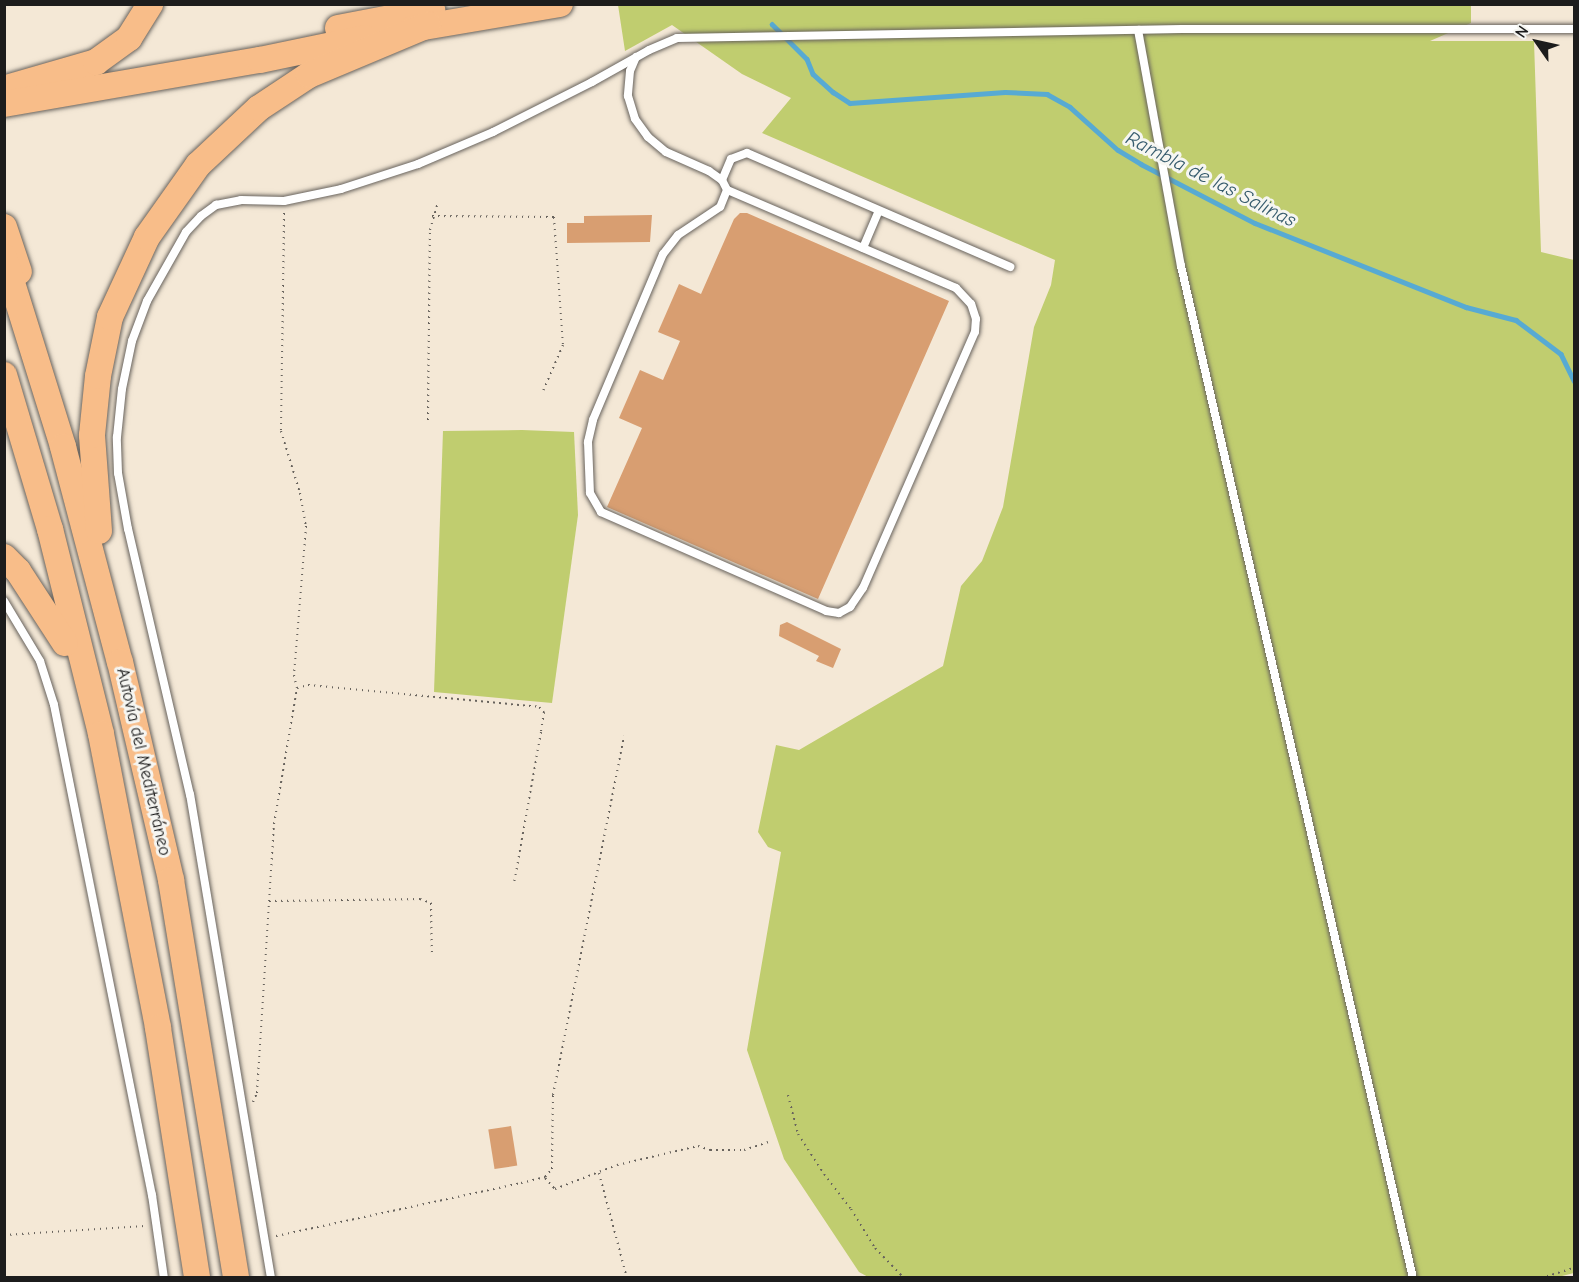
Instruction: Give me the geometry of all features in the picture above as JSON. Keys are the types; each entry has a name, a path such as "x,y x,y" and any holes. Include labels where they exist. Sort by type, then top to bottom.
{"highway":[{"path":"8,95 96,62 129,38 150,4"},
{"path":"8,95 460,4"},
{"path":"8,95 260,60 428,25 560,4"},
{"path":"99,531 92,435 98,376 110,317 147,237 198,165 259,108 309,75 428,25"},
{"path":"4,227 99,531 167,826 171,880"},
{"name":"Autovía del Mediterráneo","path":"4,256 63,447 120,662 171,880 236,1278"},
{"name":"Autovía del Mediterráneo","path":"4,375 50,529 101,734 158,1028 197,1278"},
{"path":"4,417 65,644 114,846 124,861"},
{"path":"4,557 18,571 65,644"}],"lane":[{"path":"271,1278 190,795 128,529 118,473 117,438 122,389 132,341 147,302 186,232 216,205 241,200 284,201 341,189 418,164 493,132 677,38 1138,30 1575,29"},
{"path":"1138,30 1180,266 1413,1278"},
{"path":"636,57 630,71 628,96 635,119 648,137 666,152 722,180 727,190 956,288 972,304 976,319 975,332 962,364 863,588 850,607 838,613 826,611 601,512 590,493 588,442 601,400 663,254 678,235 720,207 727,190"},
{"path":"722,180 731,159 747,153 878,213 1010,267"},
{"path":"863,248 878,213"},
{"path":"4,601 40,661 54,705 156,1225 164,1278"}],"path":[{"path":"245,1124 257,1093 274,824 297,688 294,675 306,525 300,493 281,431 284,201"},
{"path":"428,420 432,216 438,202"},
{"path":"432,216 554,217 562,345 543,391"},
{"path":"297,688 308,685 539,706 544,712 542,732 514,883"},
{"path":"279,1236 545,1177 552,1169 553,1095 624,736"},
{"path":"269,901 420,899 431,903 432,956"},
{"path":"788,1095 798,1134 817,1164 851,1209 875,1248 904,1278"},
{"path":"545,1177 555,1189 617,1165 698,1146 710,1150 744,1150 771,1141"},
{"path":"599,1173 627,1278"},
{"path":"4,1235 156,1225"},
{"path":"1541,1278 1575,1268"}],"green space":[{"path":"1471,4 1471,23 1430,41 1534,41 1541,252 1574,260 1574,1273 1554,1278 870,1278 859,1272 784,1159 747,1050 781,852 768,847 758,832 776,745 799,750 943,666 961,586 982,561 1003,507 1034,327 1051,285 1055,260 762,133 791,98 742,74 672,25 625,51 618,5"},
{"path":"443,431 574,432 578,515 552,703 434,692"}],"building":[{"path":"740,213 747,213 949,301 818,599 607,507 642,428 619,418 640,370 663,380 680,341 658,332 679,284 701,294 734,219"},
{"path":"652,215 650,242 567,243 567,223 584,223 584,216"},
{"path":"787,622 841,649 833,668 816,661 819,656 779,636 780,625"},
{"path":"511,1126 517,1166 495,1169 488,1130"}],"waterway":[{"name":"Rambla de las Salinas","path":"772,24 807,59 813,74 833,92 850,103 1005,92 1047,94 1070,107 1118,150 1255,223 1466,307 1516,320 1561,354 1574,381"}]}
